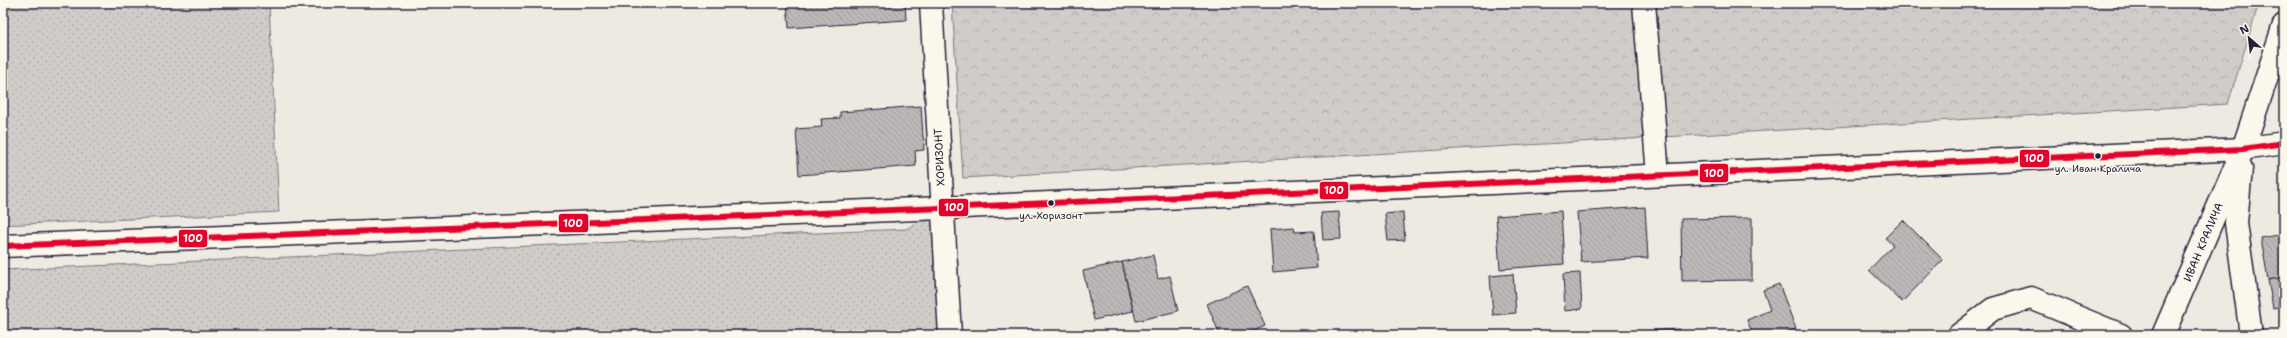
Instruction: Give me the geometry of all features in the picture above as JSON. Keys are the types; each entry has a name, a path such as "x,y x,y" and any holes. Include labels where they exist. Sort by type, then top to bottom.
{"street":[{"name":"ХОРИЗОНТ","path":"931,3 950,335"},
{"path":"1644,3 1658,175"},
{"name":"ИВАН КРАЛИЧА","path":"2163,335 2243,149 2284,25"},
{"path":"3,246 942,208 2243,149 2284,143"},
{"name":"ИВАН КРАЛИЧА","path":"2243,149 2236,223 2251,335"},
{"path":"1959,335 1993,309 2031,298 2121,335"}],"green space":[{"path":"3,3 269,3 279,212 3,225"},
{"path":"952,3 2259,3 2228,104 963,178"},
{"path":"942,208 950,335 3,335 3,270 906,229"}],"building":[{"path":"787,3 914,3 905,4 906,20 789,28"},
{"path":"921,106 924,150 915,151 916,166 799,175 796,129 822,127 821,119 840,118 840,112"},
{"path":"1645,207 1648,258 1581,262 1577,212"},
{"path":"1561,211 1564,264 1500,269 1496,216"},
{"path":"1339,212 1341,239 1323,240 1321,213"},
{"path":"1403,212 1405,240 1388,241 1385,214"},
{"path":"1752,218 1752,280 1682,281 1681,219"},
{"path":"1903,220 1943,260 1902,302 1869,270 1893,245 1885,238"},
{"path":"1294,227 1295,232 1314,231 1317,268 1273,272 1270,229"},
{"path":"2284,234 2284,277 2268,280 2261,238"},
{"path":"1153,255 1158,279 1170,276 1178,311 1136,321 1122,262"},
{"path":"1122,262 1133,311 1094,320 1083,271"},
{"path":"1580,273 1582,309 1565,311 1563,274"},
{"path":"1513,274 1516,313 1493,315 1490,276"},
{"path":"2284,277 2284,306 2273,308 2268,280"},
{"path":"1779,284 1796,329 1781,335 1753,335 1747,320 1770,310 1763,290"},
{"path":"1247,286 1265,326 1245,335 1220,335 1207,304"},
{"path":"1679,329 1679,335 1646,335 1646,331"},
{"path":"2028,329 2030,335 2015,335"},
{"path":"1325,333 1326,335 1302,335"}],"transit line":[{"name":"100","path":"3,246 942,208 2243,149 2284,143"}],"place":[{"name":"ул. Иван Кралича","path":"2098,156"},
{"name":"ул. Хоризонт","path":"1051,203"}]}
